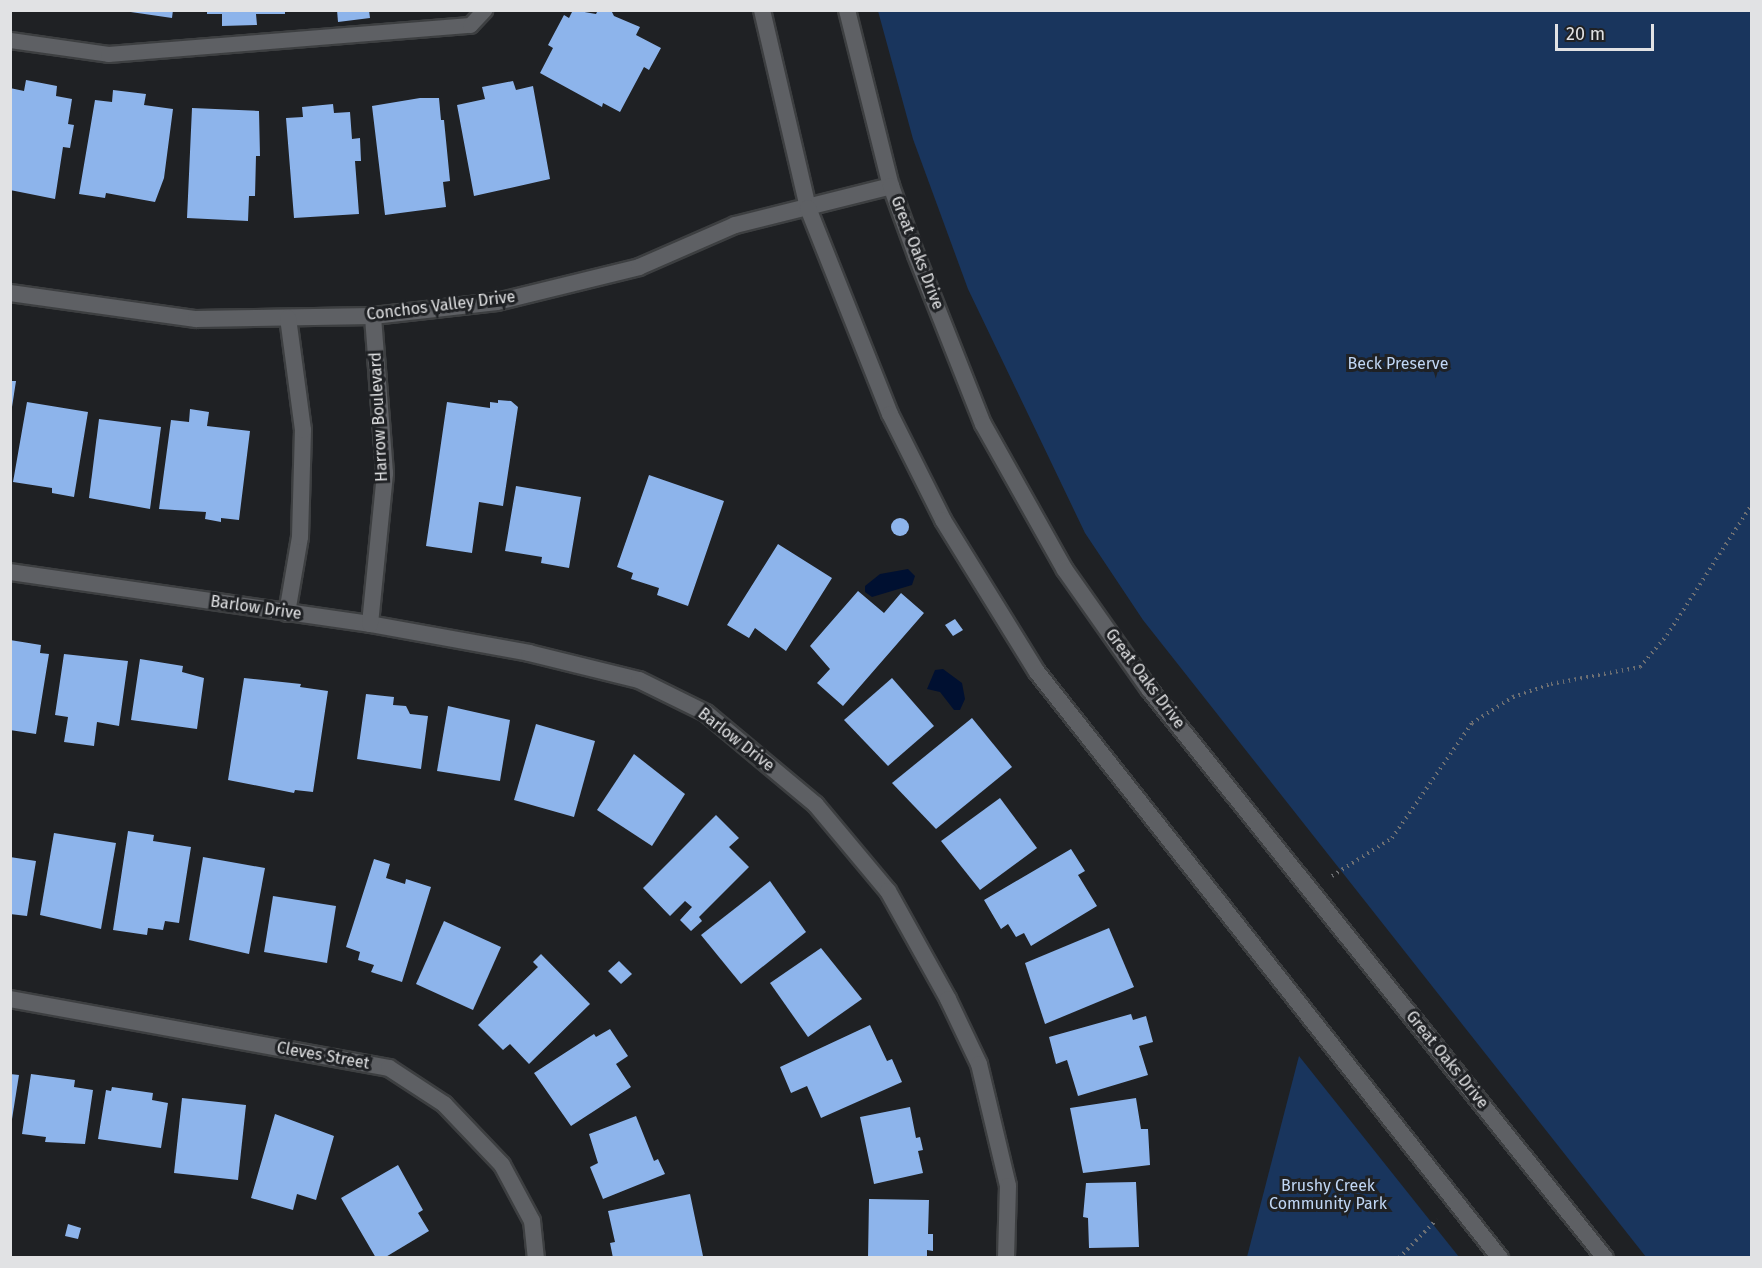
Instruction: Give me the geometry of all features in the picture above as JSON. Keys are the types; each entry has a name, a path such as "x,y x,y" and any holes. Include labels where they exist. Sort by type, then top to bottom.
{"street":[{"path":"762,10 808,208 890,414 943,520 1004,623 1037,672 1500,1257"},
{"name":"Great Oaks Drive","path":"847,10 891,186 983,424 1065,570 1149,689 1605,1257"},
{"name":"Conchos Valley Drive","path":"10,293 196,319 373,316 508,300 639,267 735,225 891,186"},
{"name":"Harrow Boulevard","path":"370,624 385,473 373,316"},
{"path":"287,613 300,537 303,430 288,318"},
{"name":"Barlow Drive","path":"10,572 370,624 529,653 639,680 706,713 816,805 888,891 979,1064 1008,1186 1006,1257"},
{"name":"Cleves Street","path":"10,999 389,1068 444,1104 502,1165 532,1221 536,1257"}],"lane":[{"path":"10,40 108,54 470,25 484,10"}],"path":[{"path":"1332,877 1392,838 1472,723 1513,697 1551,684 1640,667 1667,635 1752,504"},
{"path":"1399,1257 1437,1219"}],"green space":[{"name":"Beck Preserve","path":"878,11 1751,11 1751,1257 1646,1257 1143,620 1085,533 968,289 913,139"},
{"name":"Brushy Creek Community Park","path":"1299,1056 1459,1257 1247,1257"}],"shaded area":[{"path":"908,569 915,576 912,585 872,597 865,592 865,586 880,574"},
{"path":"943,669 962,683 965,699 960,710 954,710 940,692 927,689 935,670"}],"building":[{"path":"117,10 173,10 172,18"},
{"path":"207,10 285,10 285,14 256,14 257,25 222,26 222,14 207,14"},
{"path":"337,10 369,10 370,18 338,22"},
{"path":"573,10 596,14 598,10 611,10 614,16 640,27 636,35 661,48 649,70 644,67 620,112 603,103 602,107 540,73 553,48 548,45 564,15 569,18"},
{"path":"26,80 57,86 56,96 72,99 68,124 74,125 70,148 63,147 55,199 10,190 10,88 24,91"},
{"path":"513,81 516,90 533,86 550,179 474,196 457,105 485,99 482,87"},
{"path":"113,90 146,94 144,105 173,109 164,178 155,202 106,193 105,198 79,194 95,100 112,102"},
{"path":"420,98 439,98 441,120 444,120 450,181 443,182 446,207 385,215 372,106"},
{"path":"333,104 334,113 350,112 352,139 360,138 361,161 355,161 359,214 294,218 286,118 303,117 302,107"},
{"path":"192,108 259,111 260,156 256,156 255,196 249,196 248,221 187,218"},
{"path":"10,381 16,381 12,407 10,407"},
{"path":"498,400 511,401 518,407 503,506 479,502 472,553 426,546 447,402 490,408 490,402 498,403"},
{"path":"27,402 88,412 74,497 52,493 52,488 13,482"},
{"path":"190,409 209,412 207,426 250,431 239,520 221,518 221,522 205,519 206,512 159,509 171,420 189,422"},
{"path":"99,419 161,427 150,509 89,498"},
{"path":"649,475 724,501 688,606 657,595 659,588 631,579 633,573 617,567"},
{"path":"516,486 581,497 569,568 541,563 542,557 505,551"},
{"path":"900,518 906,521 909,527 906,533 900,536 894,533 891,527 894,521"},
{"path":"778,544 832,578 786,651 755,628 749,638 727,625"},
{"path":"858,591 884,613 901,593 924,613 843,706 817,683 830,669 810,646"},
{"path":"955,619 963,630 953,636 945,625"},
{"path":"10,640 41,645 40,653 49,654 36,734 10,730"},
{"path":"64,654 128,661 119,726 97,722 94,746 64,742 68,717 55,715"},
{"path":"140,659 183,666 182,672 204,678 197,729 131,720"},
{"path":"244,678 301,684 300,687 328,691 313,792 295,790 294,793 228,780"},
{"path":"892,678 934,726 888,766 844,720"},
{"path":"366,694 394,697 393,705 406,706 410,714 428,716 421,769 357,759"},
{"path":"448,706 510,720 500,781 437,771"},
{"path":"972,718 1012,767 936,829 892,783"},
{"path":"536,724 595,741 574,817 514,800"},
{"path":"634,754 685,794 652,846 597,810"},
{"path":"1000,798 1037,848 980,890 941,841"},
{"path":"716,815 739,838 729,847 749,867 699,917 702,921 691,931 680,920 692,907 685,901 670,916 643,888"},
{"path":"128,831 154,835 153,841 191,847 179,923 165,921 163,930 148,928 147,935 113,930"},
{"path":"54,833 116,843 101,929 40,915"},
{"path":"1071,849 1085,871 1078,875 1097,906 1031,946 1024,933 1016,937 1008,924 1001,929 984,900"},
{"path":"10,857 36,861 27,916 10,914"},
{"path":"203,857 265,868 249,954 189,940"},
{"path":"374,859 390,864 386,878 405,884 406,879 431,887 402,982 371,972 374,965 358,960 360,952 346,947"},
{"path":"770,881 806,932 741,984 701,935"},
{"path":"273,896 336,906 327,963 264,952"},
{"path":"444,921 501,947 473,1010 416,984"},
{"path":"1109,928 1134,987 1045,1024 1025,963"},
{"path":"821,948 862,999 808,1037 770,983"},
{"path":"541,954 590,1004 529,1064 510,1044 503,1050 478,1025 538,967 533,962"},
{"path":"619,961 632,974 621,984 608,971"},
{"path":"1131,1014 1133,1020 1146,1016 1153,1042 1139,1046 1148,1075 1078,1096 1067,1060 1056,1064 1049,1037"},
{"path":"870,1025 887,1061 892,1059 902,1082 821,1118 807,1086 791,1093 780,1067"},
{"path":"610,1029 628,1056 616,1064 631,1087 571,1126 534,1073 594,1034 596,1037"},
{"path":"10,1074 19,1075 12,1119 10,1118"},
{"path":"31,1074 75,1080 74,1087 93,1090 85,1144 45,1142 46,1137 22,1134"},
{"path":"112,1087 153,1093 152,1100 168,1103 161,1148 98,1139 106,1090 111,1091"},
{"path":"182,1098 246,1105 238,1180 174,1173"},
{"path":"1136,1098 1141,1129 1148,1129 1150,1165 1083,1173 1070,1108"},
{"path":"910,1107 916,1138 920,1137 923,1150 918,1151 923,1173 874,1184 860,1117"},
{"path":"275,1114 334,1136 316,1200 297,1194 293,1210 251,1198"},
{"path":"636,1116 654,1161 658,1159 665,1174 603,1199 590,1167 598,1163 589,1134"},
{"path":"398,1165 423,1210 418,1213 429,1231 384,1258 376,1258 341,1198"},
{"path":"1136,1182 1139,1247 1089,1248 1088,1218 1083,1217 1086,1183"},
{"path":"690,1194 703,1256 613,1258 610,1243 615,1242 608,1211"},
{"path":"869,1199 929,1200 928,1234 933,1234 933,1251 927,1250 927,1258 868,1258"},
{"path":"68,1224 81,1228 78,1239 65,1236"}]}
